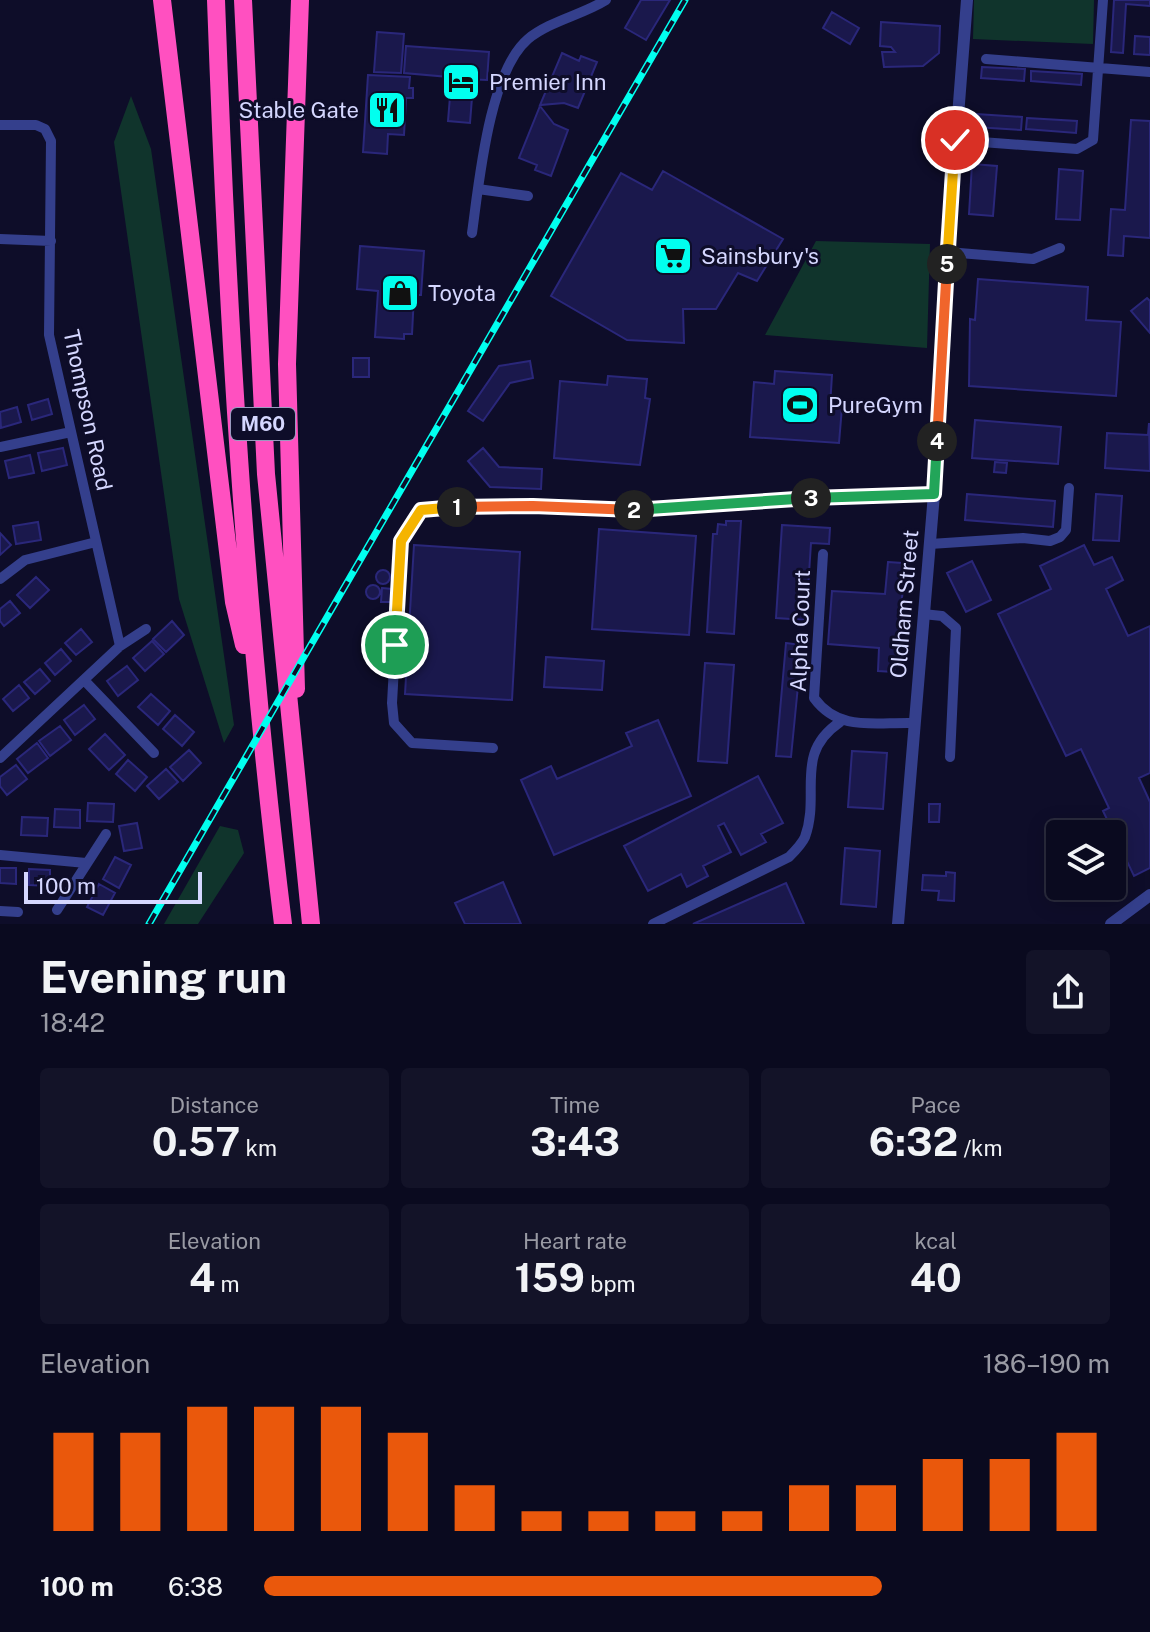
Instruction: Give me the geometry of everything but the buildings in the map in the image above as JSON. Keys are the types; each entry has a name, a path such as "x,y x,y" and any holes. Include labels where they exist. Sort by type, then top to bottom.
{"highway":[{"name":"M60","path":"162,0 234,602 259,710"},
{"name":"M60","path":"173,0 175,100"},
{"name":"M60","path":"216,0 228,306 259,710 283,924"},
{"name":"M60","path":"243,0 266,474 311,924"},
{"name":"M60","path":"300,0 287,364 301,846"},
{"name":"M60","path":"299,23 309,0"}],"street":[{"path":"472,233 499,90 520,50 536,33 606,0"},
{"name":"Oldham Street","path":"898,924 934,494 947,252 967,0"},
{"path":"955,140 1077,149 1093,140 1103,0"},
{"path":"986,59 1150,72"},
{"name":"Thompson Road","path":"0,125 36,125 45,129 51,141 49,335 120,646"},
{"path":"478,189 528,196"},
{"path":"0,239 51,241"},
{"path":"947,252 1033,259 1060,248"},
{"path":"0,447 71,432"},
{"path":"930,544 1023,538 1050,541 1066,530 1069,488"},
{"path":"493,748 412,743 394,723 392,703 401,541 421,510 533,506 648,511 747,500 934,494"},
{"path":"0,579 25,560 96,542"},
{"name":"Alpha Court","path":"823,554 814,698 824,711 840,722"},
{"path":"923,614 942,616 956,628 950,757"},
{"path":"0,758 120,646 146,629"},
{"path":"84,680 154,753"},
{"path":"653,924 789,857 805,838 814,747 824,733 840,722 913,723"},
{"path":"57,910 106,834"},
{"path":"0,855 86,863"},
{"path":"1111,924 1150,895"},
{"path":"0,911 18,912"}],"green space":[{"path":"974,0 1094,0 1093,44 973,39"},
{"path":"131,96 151,149 234,725 224,743 179,599 114,142"},
{"path":"816,241 930,244 927,348 765,335"},
{"path":"220,826 238,830 244,853 198,924 164,924"}],"railway":[{"path":"149,924 685,0"}],"place":[{"name":"Premier Inn","path":"461,82"},
{"name":"Stable Gate","path":"387,110"},
{"name":"Sainsbury's","path":"673,256"},
{"name":"Toyota","path":"400,293"},
{"name":"PureGym","path":"800,405"}],"route":[{"path":"395,645 401,541 421,510 533,506 648,511 747,500 934,494 955,140"}]}
